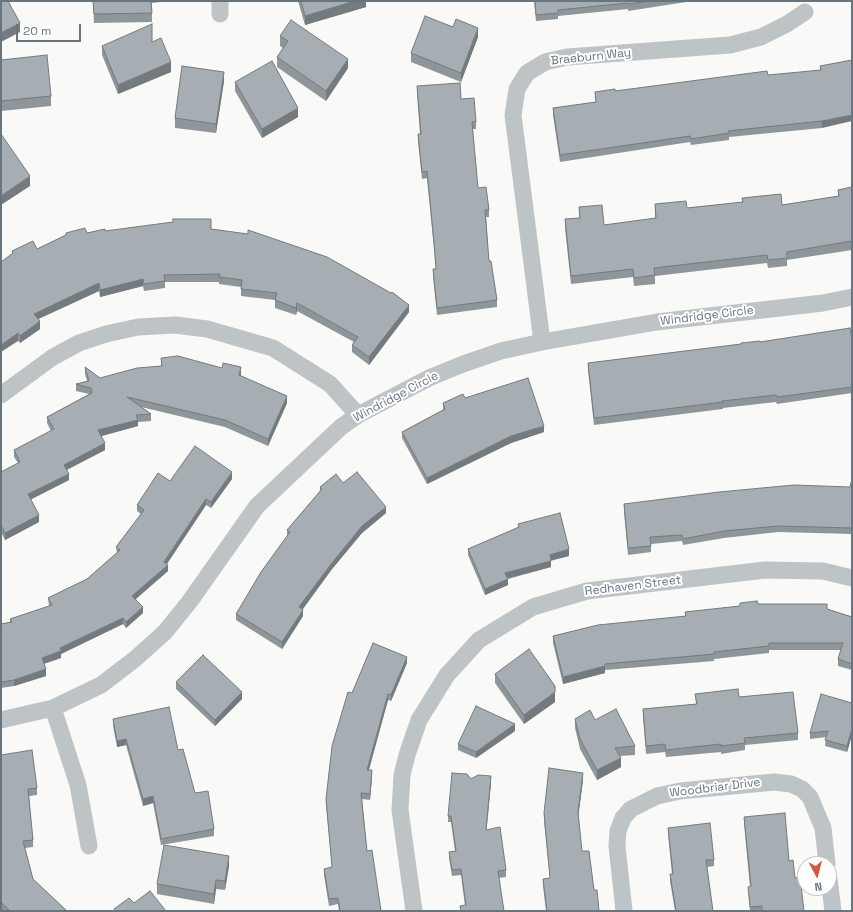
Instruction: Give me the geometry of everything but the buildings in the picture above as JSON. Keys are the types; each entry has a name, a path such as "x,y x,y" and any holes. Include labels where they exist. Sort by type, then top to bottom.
{"street":[{"name":"Braeburn Way","path":"542,342 512,115 517,89 527,73 545,62 567,58 730,45 761,37 787,24 805,12"},
{"name":"Windridge Circle","path":"1,720 54,708 101,685 135,659 165,632 190,601 257,506 340,427 429,378 501,351 542,342 657,322 823,303 852,297"},
{"path":"1,395 53,357 78,343 106,334 138,327 175,325 206,329 272,348 330,384 358,416"},
{"name":"Redhaven Street","path":"414,911 400,810 402,775 419,720 447,675 479,640 533,607 587,591 765,570 824,570 852,578"},
{"path":"54,708 78,785 89,846"},
{"name":"Woodbriar Drive","path":"624,911 617,846 618,831 623,818 631,809 657,796 680,791 767,782 791,784 802,789 810,797 823,828 826,856"},
{"path":"831,896 833,911"}]}
